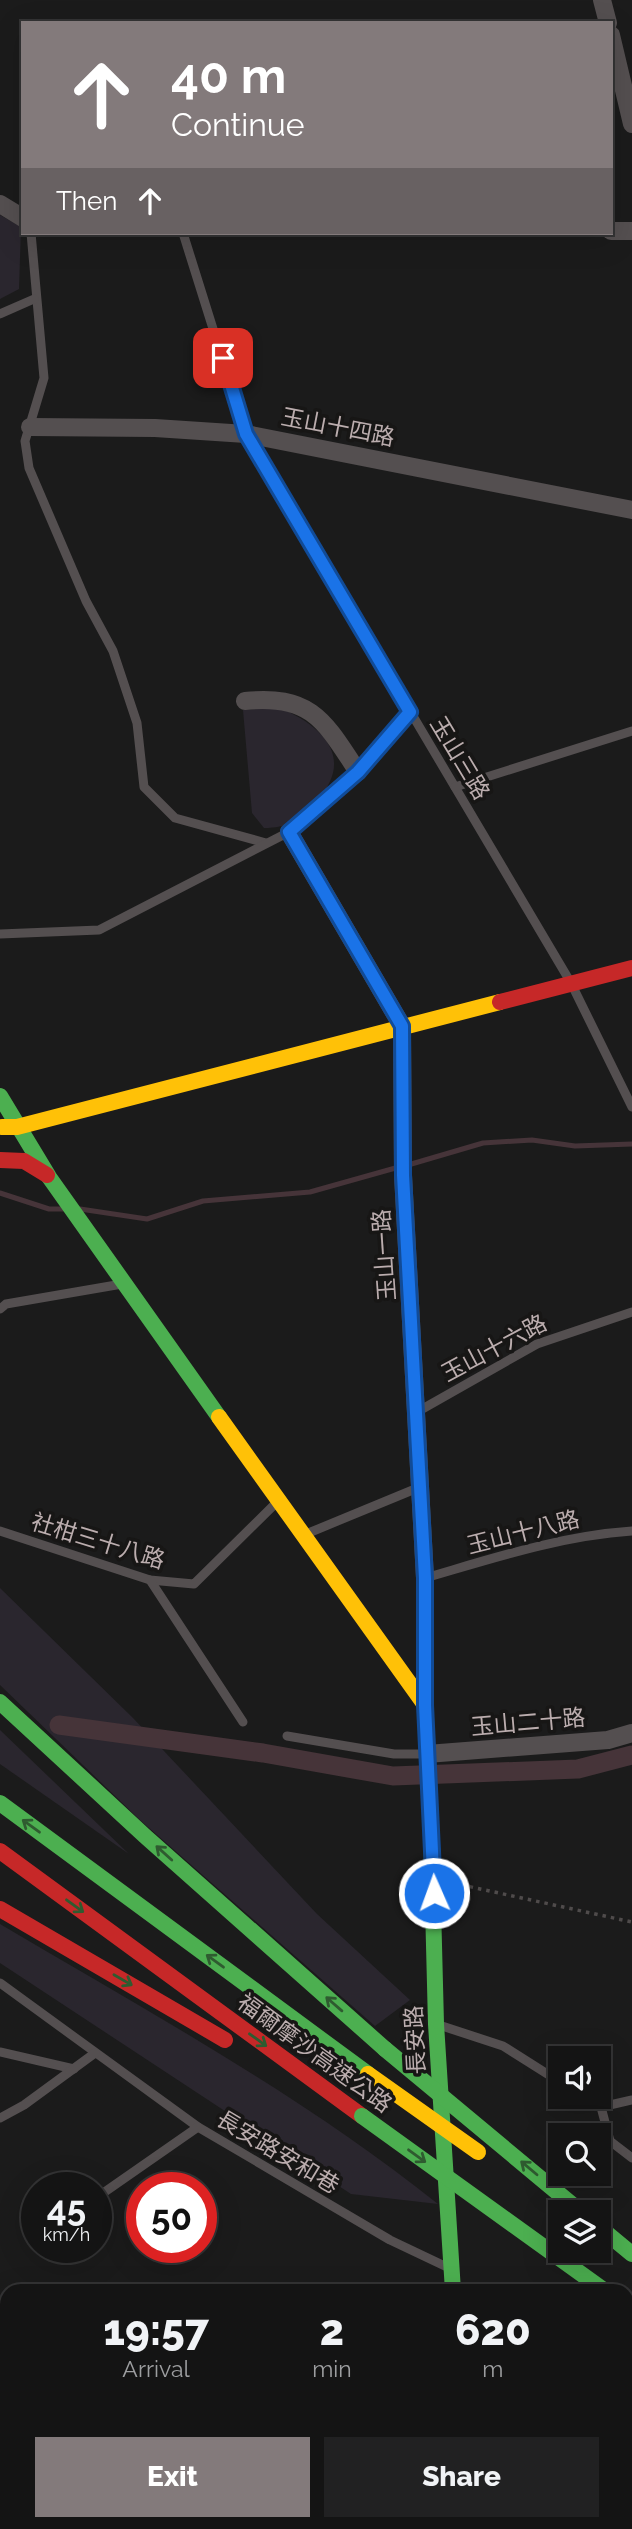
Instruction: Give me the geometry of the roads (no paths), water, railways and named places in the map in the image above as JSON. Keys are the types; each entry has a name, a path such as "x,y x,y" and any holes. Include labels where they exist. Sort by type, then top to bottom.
{"main road":[{"path":"0,1127 17,1127 632,968"},
{"path":"0,1096 49,1177 425,1705"},
{"path":"0,1142 17,1127"},
{"path":"0,1160 24,1161 49,1177"},
{"path":"0,1702 156,1846 386,2049 568,2200"},
{"name":"長安路","path":"425,1705 430,1787 436,2024 452,2284"},
{"name":"福爾摩沙高速公路","path":"0,1803 368,2074 487,2158"},
{"name":"福爾摩沙高速公路","path":"0,1851 595,2284"},
{"path":"0,1909 236,2048"},
{"path":"339,2120 583,2284"},
{"path":"509,2174 548,2201"},
{"path":"611,2237 632,2254"},
{"path":"611,2246 632,2261"}],"street":[{"path":"602,0 607,21"},
{"path":"613,40 626,74 632,124"},
{"path":"0,204 21,217"},
{"path":"613,231 632,231"},
{"name":"玉山十四路","path":"30,427 155,428 246,434 632,510"},
{"path":"246,701 272,698 299,703 317,715 329,728 358,772"},
{"path":"289,832 402,1026"},
{"name":"玉山一路","path":"402,1026 402,1166 425,1578 425,1705"},
{"name":"玉山二十路","path":"427,1754 608,1740 632,1733"}],"lane":[{"path":"31,235 34,299 41,328 44,378 25,441 29,468 86,601 113,651 137,723 144,788 175,818 266,843"},
{"name":"玉山三路","path":"184,235 246,434 571,983 632,1107"},
{"path":"0,314 34,299"},
{"path":"0,934 99,930 289,832 358,772 410,712"},
{"path":"454,787 632,731"},
{"path":"0,1308 6,1304 124,1284"},
{"name":"玉山十六路","path":"417,1412 537,1343 632,1312"},
{"path":"303,1535 420,1487"},
{"name":"社柑三十八路","path":"0,1531 150,1580 194,1584 278,1501"},
{"name":"玉山十八路","path":"425,1578 547,1542 580,1535 632,1531"},
{"path":"150,1580 243,1722"},
{"path":"287,1736 394,1754 427,1754"},
{"name":"長安路安和巷","path":"0,1983 198,2127 390,2240 451,2269"},
{"path":"436,2024 503,2046 548,2074"},
{"path":"0,2052 74,2069"},
{"path":"0,2118 24,2105 95,2053"},
{"path":"611,2105 632,2101"},
{"path":"602,2109 610,2141 632,2158"},
{"path":"112,2187 198,2127"}],"waterway":[{"path":"408,1165 483,1143 532,1140 575,1146 632,1144"},
{"path":"80,1209 147,1219 203,1201 310,1192 399,1167"},
{"path":"0,1193 49,1209 63,1209"},
{"path":"59,1725 263,1753 393,1776 578,1769 632,1755"}]}
